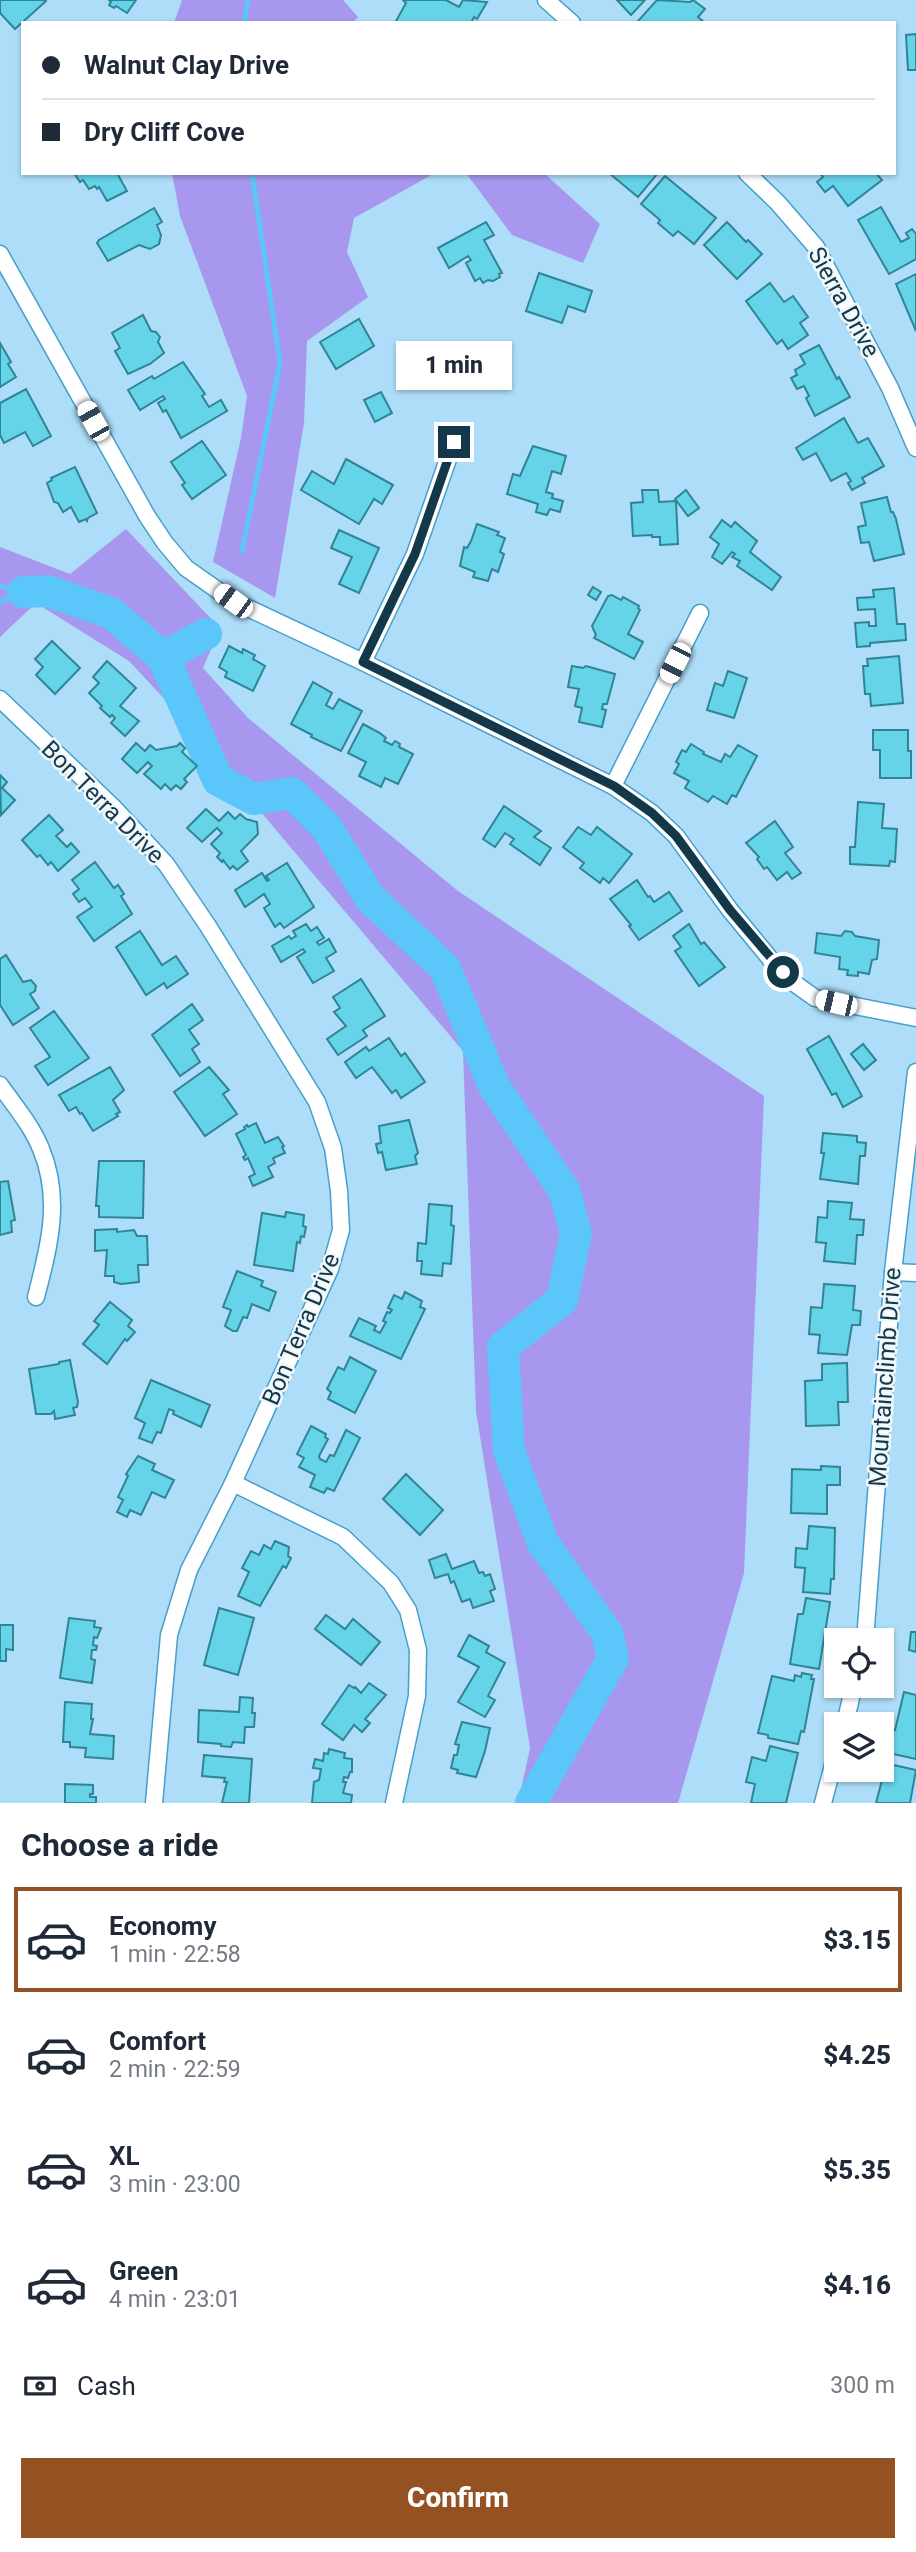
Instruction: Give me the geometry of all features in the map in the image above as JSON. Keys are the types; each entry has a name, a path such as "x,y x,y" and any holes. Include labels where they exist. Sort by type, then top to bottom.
{"street":[{"path":"546,0 570,21"},
{"name":"Sierra Drive","path":"749,175 817,247 890,387 916,448"},
{"path":"0,254 147,516 186,568 233,601 614,786 652,813 676,836 730,910 794,983 816,998 916,1018"},
{"path":"363,662 415,554 454,442"},
{"path":"614,786 700,613"},
{"name":"Bon Terra Drive","path":"0,699 113,807 166,864 208,926 317,1102 333,1148 339,1191 341,1230 330,1269 233,1483 189,1570 169,1635 154,1803"},
{"name":"Mountainclimb Drive","path":"866,1628 893,1272 916,1072"},
{"path":"0,1085 41,1148 53,1201 53,1227 36,1297"},
{"path":"893,1272 916,1273"},
{"path":"233,1483 343,1537 391,1583 408,1610 418,1650 417,1696 394,1803"},
{"path":"823,1803 829,1782"}],"shaded area":[{"path":"182,0 343,0 358,17 354,21 175,21"},
{"path":"172,175 431,175 354,218 347,252 368,297 307,341 304,423 275,598 213,562 241,438 247,396 180,216"},
{"path":"467,175 546,175 600,224 583,263 512,235"},
{"path":"126,529 220,628 203,668 248,718 458,891 764,1096 744,1573 678,1803 518,1803 530,1748 476,1411 463,1051 171,706 129,661 36,603 0,637 0,547 70,574"}],"building":[{"path":"0,0 46,1 15,29 0,13"},
{"path":"109,0 136,0 127,13 109,5"},
{"path":"403,0 446,0 459,7 463,0 487,2 477,19 474,17 472,21 396,21 406,3"},
{"path":"617,0 645,0 631,15"},
{"path":"657,0 693,0 705,9 698,17 703,21 638,21"},
{"path":"916,34 916,70 908,70 906,35"},
{"path":"75,175 118,175 127,191 107,201 99,187 89,189 83,180 80,182"},
{"path":"611,175 656,175 638,197"},
{"path":"822,175 878,175 882,180 848,206 833,186 825,192 817,182 823,177"},
{"path":"665,176 716,218 694,244 678,231 673,236 658,223 660,220 641,204"},
{"path":"881,207 901,242 909,238 906,233 912,229 916,234 916,259 889,274 858,220"},
{"path":"154,208 162,222 157,225 161,235 159,244 150,249 139,245 108,261 97,243 99,240"},
{"path":"486,222 494,235 484,240 502,273 493,281 483,283 480,278 475,281 466,263 471,260 468,256 449,268 438,248"},
{"path":"727,222 762,254 737,279 704,245"},
{"path":"539,273 592,291 585,312 568,306 562,323 526,311"},
{"path":"916,274 916,331 896,284"},
{"path":"770,283 784,302 793,296 808,317 800,323 808,335 788,349 782,340 777,344 746,301"},
{"path":"143,315 151,331 160,337 158,342 164,353 150,364 128,374 115,351 120,348 112,333"},
{"path":"359,319 374,346 336,369 320,342"},
{"path":"0,343 16,377 0,387"},
{"path":"819,345 850,397 815,416 806,398 809,396 804,386 797,389 791,378 797,375 795,370 805,364 800,355"},
{"path":"183,362 205,394 202,396 209,407 221,400 227,411 181,438 166,410 163,412 158,403 165,399 163,396 140,410 128,390"},
{"path":"26,389 51,436 33,446 25,432 4,443 0,435 0,403"},
{"path":"381,392 392,413 375,422 364,400"},
{"path":"844,418 858,443 868,438 884,466 862,478 865,483 852,490 846,473 831,481 816,453 803,460 796,448"},
{"path":"202,441 226,475 192,499 171,462"},
{"path":"533,446 566,456 561,474 552,471 546,492 553,494 552,498 563,501 560,512 550,509 547,515 536,512 538,504 507,494 513,474 520,476"},
{"path":"346,459 393,485 382,504 374,499 359,524 301,490 312,471 334,484"},
{"path":"75,467 97,513 87,521 86,519 79,522 71,507 63,512 58,503 54,502 47,483 51,478"},
{"path":"642,490 658,490 659,502 676,501 678,544 660,545 660,537 652,535 633,536 631,503 643,502"},
{"path":"686,490 699,508 688,516 675,499"},
{"path":"887,497 896,519 904,554 874,561 869,542 861,543 858,527 866,525 861,503"},
{"path":"722,520 731,527 735,522 757,541 750,552 781,577 772,590 737,566 740,561 732,557 735,554 732,552 722,564 712,557 719,544 710,537"},
{"path":"477,524 499,532 497,535 505,538 500,552 504,554 498,572 492,569 488,581 473,577 475,572 460,566 464,547 467,548 471,541"},
{"path":"339,530 379,548 359,593 339,584 352,557 331,548"},
{"path":"593,587 601,592 596,600 588,595"},
{"path":"894,588 897,624 905,624 906,640 870,643 870,646 857,647 855,623 869,622 869,626 876,626 875,609 858,610 857,598 874,597 873,590"},
{"path":"612,595 621,600 623,597 639,606 640,610 628,634 643,642 634,659 594,638 596,635 592,626 608,596"},
{"path":"52,641 80,668 55,694 36,675 43,667 35,659"},
{"path":"229,646 242,653 243,649 255,655 253,659 265,666 253,691 225,677 227,672 219,667"},
{"path":"899,656 903,703 871,706 870,694 865,694 863,666 868,666 867,659"},
{"path":"107,661 136,688 120,706 139,721 125,736 111,723 115,718 100,708 102,706 89,693 99,683 93,677"},
{"path":"572,666 586,666 615,674 607,704 603,704 602,709 606,710 602,727 579,722 582,708 575,706 579,689 568,687"},
{"path":"728,671 747,678 734,718 707,710 715,683 723,686"},
{"path":"313,682 332,693 326,705 333,709 339,699 362,711 341,751 291,724"},
{"path":"363,724 380,733 386,738 384,741 392,745 395,741 400,744 399,747 413,754 398,784 385,778 381,787 359,776 366,762 348,753"},
{"path":"873,730 908,730 911,778 880,778 880,750 873,750"},
{"path":"136,743 145,751 150,745 156,750 180,743 185,748 182,752 197,766 184,779 187,782 181,789 176,785 171,790 165,784 161,789 144,774 152,766 148,762 137,773 122,759"},
{"path":"691,744 704,752 703,754 721,762 725,754 730,757 738,745 757,756 736,797 732,795 727,804 713,796 708,802 685,788 689,781 674,773 682,750 686,752"},
{"path":"0,775 7,782 2,788 15,800 1,815"},
{"path":"858,802 884,804 882,828 897,829 895,862 890,861 889,866 850,864 850,847 855,847"},
{"path":"504,806 541,831 534,837 551,848 540,865 510,844 514,839 505,833 495,847 483,839"},
{"path":"206,809 219,821 228,812 235,819 240,814 257,822 258,834 241,851 248,861 237,870 233,866 230,869 217,857 220,853 211,844 222,833 217,828 202,842 187,828"},
{"path":"49,815 63,830 56,836 67,847 71,843 79,852 58,871 51,862 48,865 40,855 37,857 22,840"},
{"path":"775,821 793,847 785,853 801,873 792,879 787,872 777,880 767,867 764,869 757,859 759,857 746,843"},
{"path":"578,827 591,835 597,827 632,854 609,883 603,878 600,883 580,868 584,863 563,847"},
{"path":"95,862 114,888 118,885 132,914 94,941 77,917 92,907 85,898 79,902 73,894 79,889 72,880"},
{"path":"287,863 314,907 284,928 280,923 275,927 264,908 270,904 264,894 245,907 235,890 262,873 267,881 269,880 266,876"},
{"path":"637,880 654,902 669,892 682,911 639,940 629,926 631,925 610,899"},
{"path":"306,924 311,931 317,927 324,938 317,942 319,945 329,939 336,952 326,958 334,971 313,983 297,957 305,952 303,949 281,962 272,946 289,936 291,939 296,936 293,931"},
{"path":"689,924 701,944 704,942 725,967 699,986 675,951 681,947 673,936"},
{"path":"140,931 162,965 176,956 188,974 167,988 164,983 146,995 116,947"},
{"path":"845,931 852,932 855,936 879,940 877,959 872,960 869,974 858,972 858,976 847,975 848,970 839,969 840,957 815,953 817,933 841,936"},
{"path":"6,955 23,982 31,980 36,986 35,991 30,994 39,1008 13,1025 0,1005 0,959"},
{"path":"361,979 385,1016 363,1030 367,1036 338,1055 327,1039 346,1026 334,1012 340,1008 333,997"},
{"path":"192,1004 203,1020 189,1030 199,1044 192,1049 200,1062 180,1076 152,1035"},
{"path":"54,1011 89,1058 48,1085 35,1066 50,1057 30,1028"},
{"path":"829,1036 862,1096 843,1107 836,1093 832,1095 807,1049"},
{"path":"389,1038 401,1056 405,1053 425,1082 401,1098 396,1090 392,1093 372,1067 356,1078 345,1062 366,1047 369,1051"},
{"path":"863,1044 876,1060 864,1070 851,1054"},
{"path":"110,1067 124,1090 113,1100 120,1112 116,1114 118,1116 93,1131 82,1113 80,1114 76,1107 69,1111 59,1095"},
{"path":"209,1067 229,1090 223,1094 237,1114 205,1136 174,1092"},
{"path":"409,1120 418,1153 415,1156 417,1164 386,1170 382,1152 378,1153 376,1144 381,1143 379,1126"},
{"path":"256,1123 265,1143 278,1137 285,1153 273,1158 275,1163 268,1167 273,1177 253,1186 249,1177 255,1174 248,1158 245,1160 243,1157 246,1155 236,1134 247,1125 248,1127"},
{"path":"823,1133 857,1136 857,1142 866,1143 865,1156 860,1156 858,1184 820,1179 824,1153 821,1153"},
{"path":"99,1161 144,1161 143,1218 99,1217 99,1206 96,1206"},
{"path":"8,1181 15,1220 11,1221 12,1232 0,1235 0,1182"},
{"path":"828,1201 852,1203 850,1219 864,1220 863,1235 857,1235 855,1264 824,1261 826,1243 816,1242 818,1217 827,1218"},
{"path":"429,1204 452,1206 451,1225 454,1226 451,1264 443,1263 442,1276 421,1274 422,1261 417,1261 418,1243 426,1244"},
{"path":"286,1212 304,1215 303,1226 306,1227 304,1237 301,1236 300,1243 297,1242 293,1271 254,1265 262,1213 285,1217"},
{"path":"117,1229 117,1232 134,1230 137,1236 147,1236 148,1265 138,1265 139,1282 121,1284 114,1282 114,1276 105,1276 107,1250 95,1251 95,1230"},
{"path":"237,1271 263,1281 261,1286 276,1292 269,1311 252,1304 247,1318 243,1317 237,1331 233,1331 225,1326 231,1310 223,1307"},
{"path":"824,1284 855,1286 853,1310 861,1311 860,1325 852,1325 847,1355 818,1353 820,1335 809,1334 811,1307 822,1308"},
{"path":"405,1292 422,1301 420,1307 425,1309 401,1359 350,1336 359,1318 376,1326 374,1330 380,1333 386,1322 383,1321 387,1312 392,1310 388,1308 394,1295 402,1299"},
{"path":"110,1302 132,1320 128,1326 135,1332 127,1341 125,1339 107,1364 83,1344 99,1325 94,1321"},
{"path":"350,1357 376,1371 355,1413 328,1399 331,1392 327,1389 338,1367 344,1370"},
{"path":"70,1360 78,1402 77,1407 73,1408 75,1415 55,1419 54,1411 51,1414 36,1414 29,1369"},
{"path":"847,1363 848,1402 838,1402 839,1425 806,1426 805,1381 822,1380 822,1364"},
{"path":"151,1380 210,1405 201,1427 173,1414 174,1411 169,1409 161,1433 157,1432 152,1443 139,1438 145,1423 135,1418"},
{"path":"311,1426 326,1434 328,1439 319,1456 326,1462 330,1455 334,1456 346,1430 360,1438 334,1491 327,1488 324,1493 310,1487 315,1475 299,1467 304,1458 297,1454"},
{"path":"138,1456 155,1464 152,1470 174,1480 165,1498 152,1492 141,1515 130,1510 127,1517 117,1512 123,1500 118,1497 128,1476 126,1474"},
{"path":"821,1466 840,1467 840,1485 827,1485 827,1514 791,1513 792,1469 821,1470"},
{"path":"406,1474 443,1510 420,1535 383,1499"},
{"path":"809,1526 835,1528 834,1579 831,1579 830,1594 803,1592 805,1568 795,1567 796,1548 807,1549"},
{"path":"275,1541 289,1547 288,1556 291,1558 286,1568 283,1566 260,1606 238,1596 249,1572 242,1568 251,1551 259,1555 264,1545 271,1549"},
{"path":"446,1554 452,1569 474,1561 479,1573 483,1572 485,1576 490,1574 495,1589 490,1591 494,1601 473,1608 470,1599 462,1602 454,1581 451,1583 448,1574 435,1578 429,1560"},
{"path":"806,1598 830,1602 819,1669 790,1664 798,1614 803,1614"},
{"path":"219,1608 254,1618 238,1675 204,1665"},
{"path":"326,1615 345,1629 353,1619 380,1642 361,1665 315,1629"},
{"path":"69,1618 95,1621 94,1627 101,1628 97,1638 94,1637 93,1645 97,1646 96,1650 92,1650 91,1659 95,1660 92,1683 60,1678"},
{"path":"0,1625 13,1625 13,1650 6,1649 6,1661 0,1661"},
{"path":"911,1632 916,1632 916,1652 909,1650"},
{"path":"469,1635 489,1646 486,1652 505,1663 488,1696 495,1700 485,1717 458,1702 479,1667 458,1656"},
{"path":"802,1673 812,1675 811,1679 814,1679 804,1732 801,1731 798,1744 768,1738 768,1735 758,1733 772,1676 794,1681 795,1675 801,1677"},
{"path":"369,1683 386,1695 365,1719 370,1723 362,1732 354,1725 343,1740 322,1724 349,1685 361,1693"},
{"path":"904,1692 916,1695 916,1759 894,1754 895,1730"},
{"path":"240,1697 253,1698 252,1713 255,1713 254,1727 245,1727 244,1743 233,1742 231,1747 198,1742 199,1710 239,1712"},
{"path":"65,1702 92,1704 90,1734 114,1736 113,1759 85,1757 86,1748 70,1747 70,1742 63,1742"},
{"path":"462,1722 490,1728 476,1777 457,1773 458,1770 451,1768 454,1755 457,1755 459,1745 455,1744"},
{"path":"770,1746 798,1753 786,1803 751,1803 755,1784 746,1782 752,1757 766,1761"},
{"path":"329,1749 345,1753 344,1758 352,1759 352,1772 348,1778 344,1777 343,1782 346,1782 343,1793 352,1795 351,1803 312,1803 314,1782 319,1780 321,1769 313,1768 315,1759 323,1761 324,1753 328,1754"},
{"path":"204,1755 252,1759 249,1803 222,1803 227,1782 224,1782 225,1778 202,1776"},
{"path":"894,1765 916,1770 910,1803 876,1803 881,1782 894,1782"},
{"path":"65,1784 93,1785 93,1794 90,1794 90,1797 96,1797 96,1803 65,1803"}],"waterway":[{"path":"244,21 248,0"},
{"path":"242,551 280,363 252,175"},
{"path":"0,586 23,592"},
{"path":"23,592 48,591 111,613 163,657"},
{"path":"0,602 23,592"},
{"path":"206,634 163,657 218,780 254,799 292,793 327,828 370,898 445,968 495,1088 564,1190 576,1233 562,1300 503,1347 509,1451 543,1543 607,1633 613,1658 531,1803"}],"route":[{"path":"454,442 415,554 363,662 614,786 652,813 676,836 730,910 783,972"}]}
